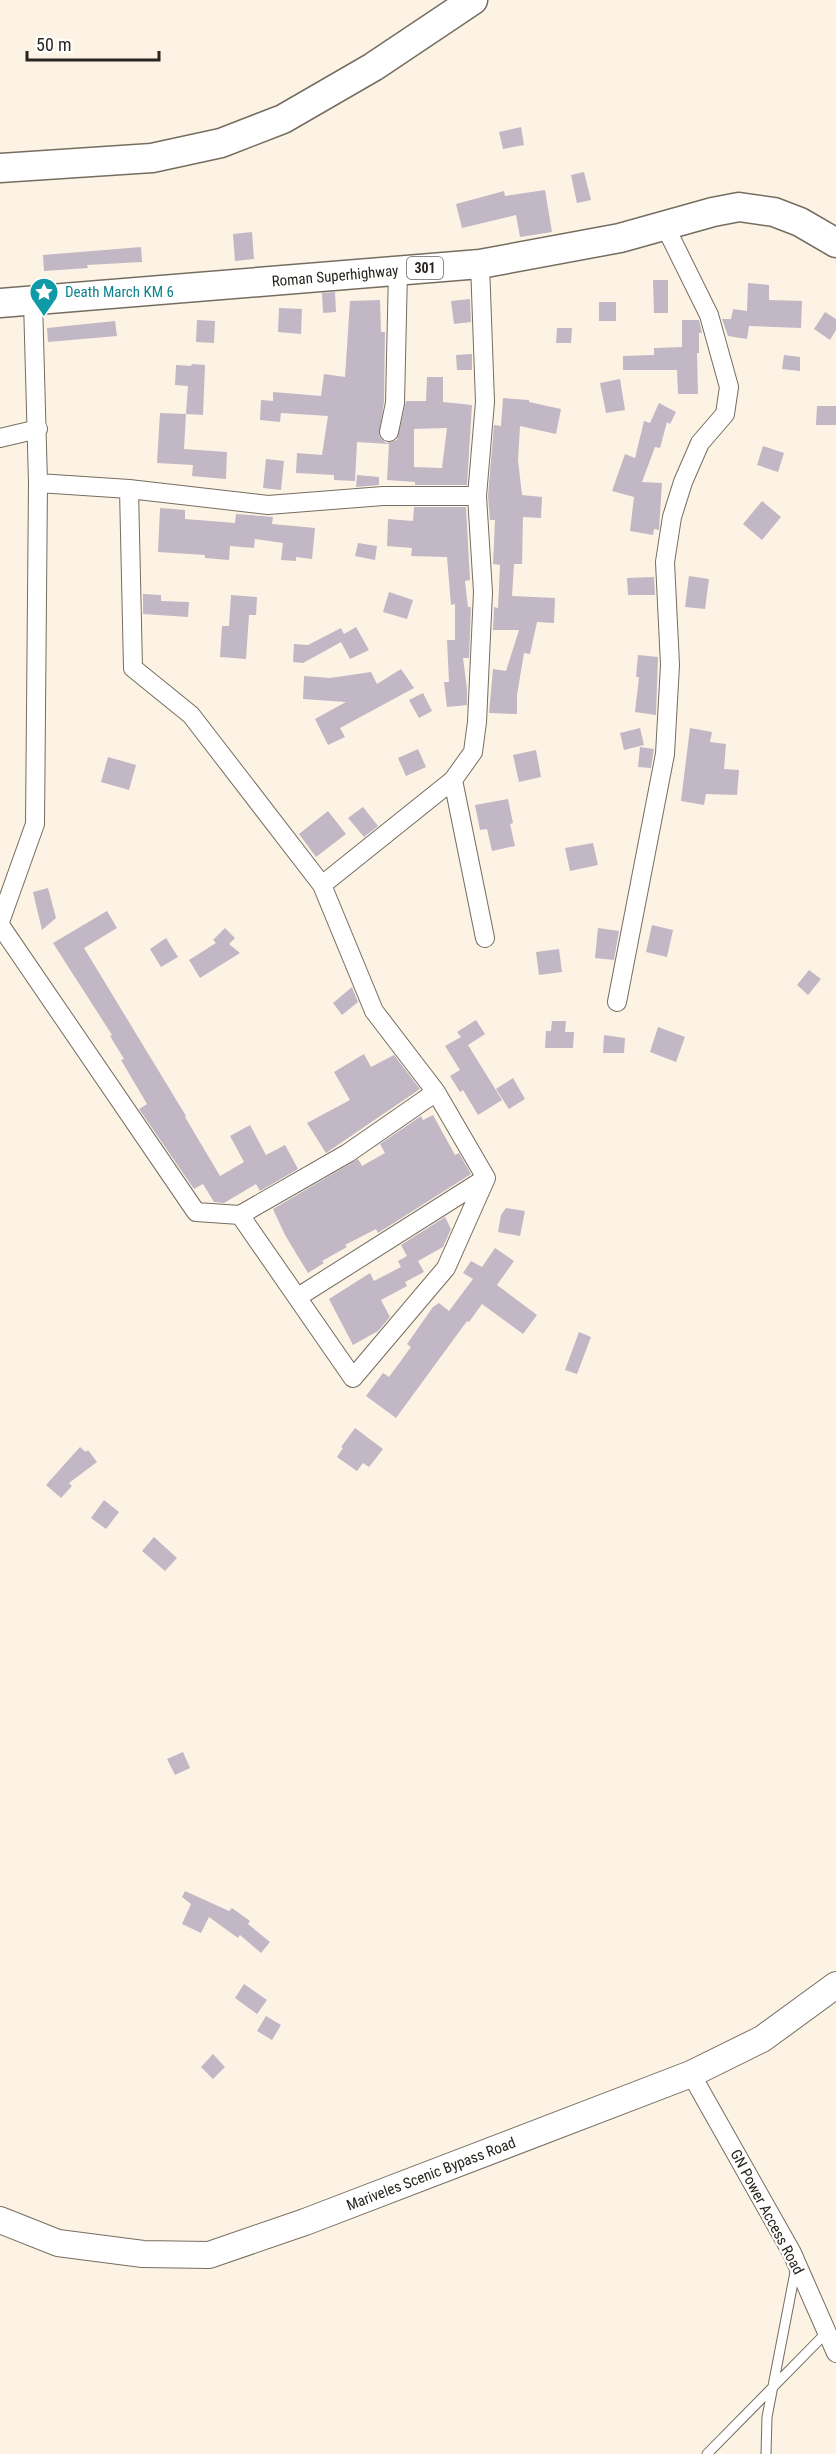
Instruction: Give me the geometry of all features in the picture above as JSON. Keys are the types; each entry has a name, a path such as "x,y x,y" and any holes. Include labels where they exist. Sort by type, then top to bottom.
{"main road":[{"path":"0,168 152,158 221,143 283,119 372,67 473,0"},
{"name":"Roman Superhighway","path":"0,303 480,264 620,238 663,224 739,207 774,212 800,222 836,243"},
{"name":"Mariveles Scenic Bypass Road","path":"0,2220 58,2243 143,2253 209,2255 305,2223 692,2074 762,2039 836,1985"}],"street":[{"path":"617,1002 665,754 670,665 665,562 672,517 683,482 700,443 725,414 729,387 710,315 663,224"},
{"path":"322,885 453,780 472,752 477,722 483,592 477,496 485,402 480,264"},
{"path":"389,432 395,403 398,271"},
{"path":"33,300 38,429 35,824 0,923 196,1212 240,1215 348,1153 436,1092"},
{"path":"0,438 38,429"},
{"path":"38,483 129,489 268,505 383,496 477,496"},
{"path":"129,489 133,668 191,715 322,885 374,1011 436,1092 486,1178"},
{"path":"453,780 485,938"},
{"path":"240,1215 353,1378 446,1268 486,1178"},
{"path":"298,1297 486,1178"},
{"name":"GN Power Access Road","path":"692,2074 792,2253 836,2353"}],"lane":[{"path":"766,2454 767,2417 796,2265"},
{"path":"707,2454 827,2332"}],"building":[{"path":"521,127 524,145 503,149 499,132"},
{"path":"584,172 591,200 577,203 571,175"},
{"path":"545,190 552,232 520,237 516,215 462,228 456,204 504,191 505,196"},
{"path":"252,232 254,259 235,261 233,234"},
{"path":"141,247 142,262 87,265 88,268 44,271 43,255"},
{"path":"653,280 668,280 668,313 654,313"},
{"path":"748,283 769,285 769,300 802,301 801,328 749,326 747,339 728,336 722,319 731,319 733,309 747,311"},
{"path":"335,292 336,312 323,313 322,293"},
{"path":"470,299 471,322 454,324 451,301"},
{"path":"380,300 381,332 385,332 384,402 379,436 386,443 397,440 406,401 426,401 427,377 443,377 443,402 472,405 467,485 415,485 415,482 387,480 389,444 357,442 355,481 334,480 334,475 296,473 297,453 322,455 328,416 281,413 280,422 260,420 261,400 273,401 273,392 321,396 324,374 345,377 350,301","holes":["447,428 442,468 414,467 414,429"]},
{"path":"599,302 616,302 616,321 599,321"},
{"path":"279,308 302,309 301,334 278,332"},
{"path":"825,312 836,319 836,330 830,340 814,329"},
{"path":"197,320 215,321 214,343 196,342"},
{"path":"682,320 699,320 702,333 699,333 699,353 697,353 698,394 678,394 677,370 623,370 623,356 654,355 654,348 682,347"},
{"path":"115,321 117,336 48,342 47,328"},
{"path":"557,328 572,328 571,343 556,343"},
{"path":"472,354 472,370 457,370 456,355"},
{"path":"784,355 800,357 800,371 782,369"},
{"path":"192,364 205,365 203,415 186,414 188,386 175,385 176,365 191,366"},
{"path":"620,379 625,410 606,413 600,383"},
{"path":"503,398 529,400 529,402 561,409 556,434 520,426 518,460 522,495 542,497 541,518 523,517 522,564 514,564 512,596 555,598 554,623 537,622 530,654 524,653 517,695 517,714 489,713 493,669 506,671 519,630 493,630 494,607 498,608 500,565 493,564 495,520 490,520 488,496 494,425 501,426"},
{"path":"659,403 676,412 670,424 667,422 660,448 655,447 642,482 662,483 659,530 654,529 653,535 630,531 634,497 612,491 625,454 635,458 644,421 650,423"},
{"path":"817,406 836,406 836,425 816,425"},
{"path":"160,413 186,414 184,449 227,452 226,479 192,476 193,465 157,463"},
{"path":"763,446 784,453 778,472 757,465"},
{"path":"266,459 284,461 281,490 263,488"},
{"path":"357,475 379,477 379,485 356,487"},
{"path":"762,501 781,517 762,540 743,524"},
{"path":"414,507 466,507 470,580 465,581 468,607 471,607 469,658 463,658 467,705 447,707 444,682 449,682 447,640 455,640 455,604 451,605 447,557 411,556 412,548 387,546 388,519 413,521"},
{"path":"160,508 185,510 185,519 235,523 236,514 273,517 272,524 315,528 312,559 296,557 296,561 281,560 283,543 255,539 254,548 230,546 229,560 205,558 205,555 158,552"},
{"path":"358,543 377,546 375,560 355,556"},
{"path":"689,576 709,579 705,609 685,607"},
{"path":"654,577 655,595 628,595 627,578"},
{"path":"389,592 413,600 407,619 383,612"},
{"path":"143,594 161,595 161,601 189,602 188,617 143,614"},
{"path":"231,595 257,597 256,615 249,615 246,659 220,657 222,626 229,626"},
{"path":"356,627 369,650 350,659 341,642 303,663 293,662 294,644 308,645 341,628 344,634"},
{"path":"638,655 658,657 656,715 635,712 639,677 636,677"},
{"path":"401,669 414,688 340,728 345,737 328,745 315,719 346,702 303,699 304,676 330,678 371,672 377,684"},
{"path":"423,693 432,711 419,718 409,700"},
{"path":"640,728 644,745 624,750 620,733"},
{"path":"690,728 712,732 710,742 726,744 724,769 739,770 737,795 706,794 704,805 681,801"},
{"path":"640,747 654,749 651,768 638,767"},
{"path":"418,749 426,767 406,776 398,758"},
{"path":"536,750 541,777 519,782 513,755"},
{"path":"108,757 136,765 129,790 101,782"},
{"path":"508,799 515,846 492,851 487,829 480,830 475,805"},
{"path":"363,807 378,826 364,837 348,818"},
{"path":"328,811 346,834 316,857 299,834"},
{"path":"593,843 598,865 570,871 565,848"},
{"path":"48,888 56,918 42,930 33,892"},
{"path":"107,911 117,928 84,948 220,1176 244,1162 230,1136 250,1125 266,1155 285,1145 298,1169 260,1191 256,1184 224,1203 214,1202 203,1184 194,1189 139,1109 147,1104 121,1060 124,1059 110,1036 112,1035 53,943"},
{"path":"652,925 673,930 667,957 646,952"},
{"path":"225,928 235,938 229,944 240,953 200,978 189,960 216,943 213,940"},
{"path":"598,928 619,931 614,960 595,958"},
{"path":"166,938 178,957 161,967 150,949"},
{"path":"559,949 562,972 539,975 536,952"},
{"path":"809,970 821,979 808,995 797,985"},
{"path":"352,987 358,1002 342,1015 333,1003"},
{"path":"476,1020 485,1034 468,1045 502,1100 478,1115 463,1090 460,1092 450,1076 460,1070 445,1046 461,1037 457,1032"},
{"path":"552,1021 566,1021 565,1032 574,1032 573,1048 545,1048 546,1031 551,1031"},
{"path":"658,1027 685,1037 676,1062 650,1052"},
{"path":"604,1035 625,1038 624,1053 603,1053"},
{"path":"364,1054 371,1067 394,1055 420,1089 326,1153 307,1123 350,1100 334,1072"},
{"path":"513,1078 525,1099 509,1109 496,1089"},
{"path":"433,1115 455,1155 459,1153 471,1174 378,1233 376,1229 345,1245 347,1247 322,1261 324,1263 308,1273 285,1235 273,1209 358,1159 362,1166 385,1153 380,1144 421,1116 423,1120"},
{"path":"506,1208 525,1211 520,1236 498,1232 501,1215"},
{"path":"445,1217 451,1229 443,1247 418,1261 424,1272 405,1282 407,1286 381,1300 390,1317 378,1331 353,1345 329,1299 370,1273 374,1281 401,1267 398,1261 407,1256 401,1245"},
{"path":"495,1248 514,1261 497,1285 537,1315 523,1334 482,1304 396,1418 366,1396 383,1373 389,1377 411,1347 407,1344 433,1307 439,1303 449,1311 473,1279 463,1273 471,1261 482,1267"},
{"path":"579,1332 591,1337 577,1374 565,1370"},
{"path":"355,1428 383,1449 369,1467 363,1463 357,1471 337,1457 343,1448 341,1447"},
{"path":"80,1447 86,1452 88,1450 97,1462 69,1483 72,1486 61,1498 46,1485"},
{"path":"104,1500 119,1512 106,1529 91,1518"},
{"path":"154,1537 177,1558 165,1571 142,1551"},
{"path":"183,1752 190,1768 175,1775 167,1759"},
{"path":"185,1891 229,1911 232,1908 250,1921 248,1924 270,1942 261,1953 240,1935 238,1938 209,1917 201,1933 182,1924 191,1904 182,1897"},
{"path":"244,1984 267,2000 257,2014 235,1998"},
{"path":"266,2016 281,2025 272,2040 257,2031"},
{"path":"213,2054 225,2067 213,2079 201,2067"}],"place":[{"name":"Death March KM 6","path":"44,318"}]}
